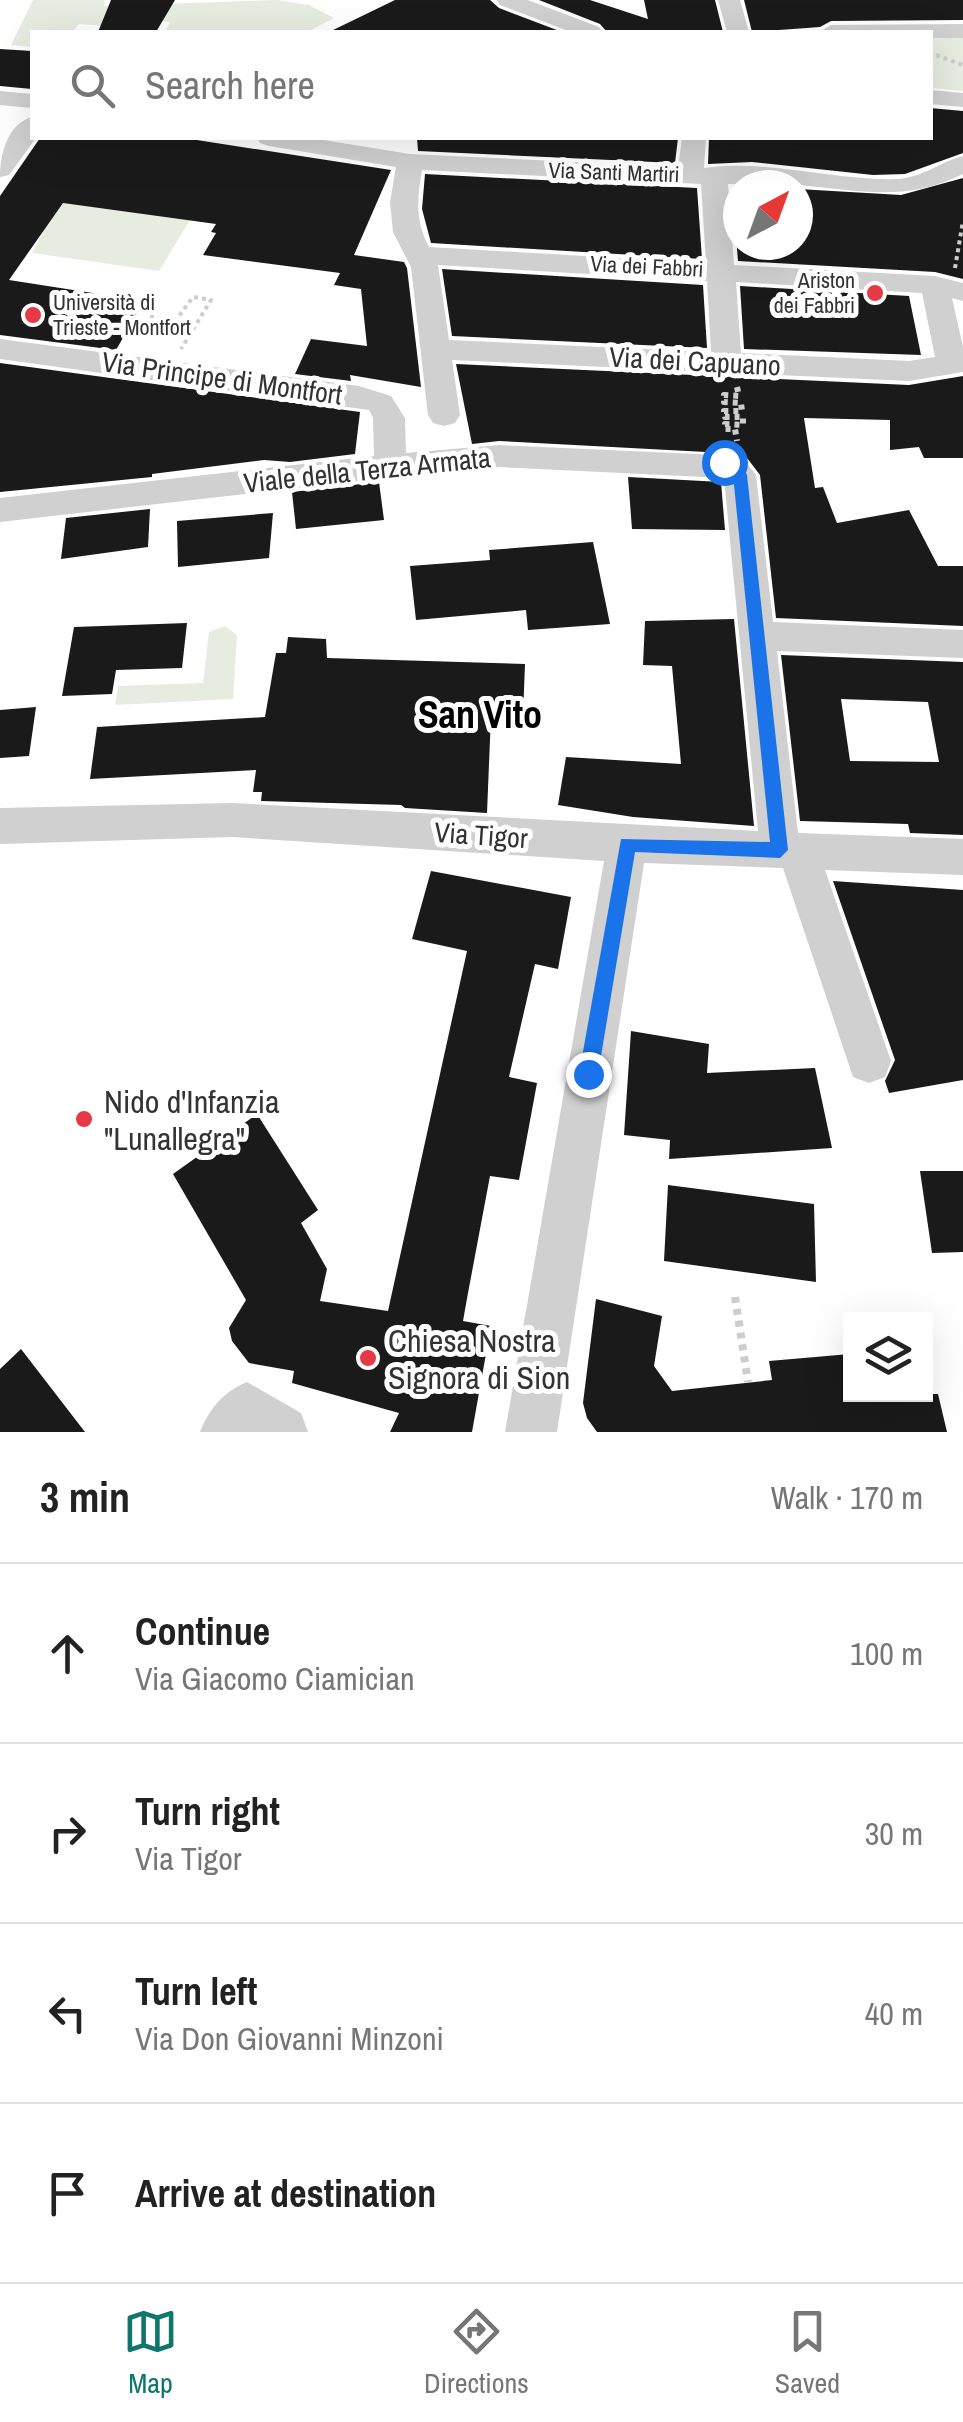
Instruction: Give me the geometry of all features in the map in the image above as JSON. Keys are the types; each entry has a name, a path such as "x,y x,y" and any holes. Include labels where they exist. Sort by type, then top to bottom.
{"street":[{"path":"729,0 737,30"},
{"path":"512,2 586,30"},
{"path":"933,31 963,31"},
{"path":"933,97 963,100"},
{"path":"0,98 30,101"},
{"path":"0,170 30,129"},
{"name":"Via Santi Martiri","path":"279,140 410,162 899,187 931,180 963,164"},
{"path":"694,140 720,270 725,374"},
{"path":"410,162 404,202 407,232 425,267 444,416"},
{"name":"Via dei Fabbri","path":"418,255 720,270 950,287"},
{"path":"950,287 958,364"},
{"name":"Via Principe di Montfort","path":"0,349 364,398 380,403 389,418 390,465"},
{"name":"Via dei Capuano","path":"438,349 725,374 920,371 958,364"},
{"name":"Viale della Terza Armata","path":"0,510 499,456 737,461"},
{"path":"737,461 757,636 789,851 870,1061"},
{"path":"757,636 963,644"},
{"name":"Via Tigor","path":"0,826 232,820 627,844 963,857"},
{"path":"531,1432 627,844"},
{"path":"226,1432 247,1408 282,1432"}],"path":[{"path":"933,53 963,65"},
{"path":"950,287 963,221"},
{"path":"150,316 176,320 193,297 211,300 176,356"},
{"path":"725,374 738,387 739,396 724,395 724,402 741,403 742,411 724,411 724,416 743,417 744,424 725,424 725,429 735,429 737,461"},
{"path":"735,1297 748,1382"}],"shaded area":[{"path":"33,0 105,0 104,6 277,0 309,5 334,18 311,30 166,30 170,22 136,19 130,28 79,24 74,30 30,30 30,47 11,45"},
{"path":"933,37 963,37 963,91 933,88"},
{"path":"47,199 190,220 159,271 32,253 43,232"},
{"path":"225,626 237,635 233,699 115,705 118,686 203,683 209,632"}],"building":[{"path":"111,0 175,0 157,30 99,30"},
{"path":"395,0 490,0 499,8 557,30 333,30"},
{"path":"539,0 590,0 648,19 644,0 715,0 722,30 605,30 600,24"},
{"path":"744,0 963,0 963,20 831,21 820,27 752,30"},
{"path":"0,49 30,51 30,89 0,86"},
{"path":"933,108 963,111 963,153 905,174 873,175 752,162 708,164 709,140 933,140"},
{"path":"39,140 197,140 391,170 354,255 404,262 421,387 350,375 351,381 295,374 311,339 367,346 361,289 334,285 340,273 203,255 216,233 211,232 216,224 63,203 9,280 144,301 116,350 0,335 0,196"},
{"path":"417,140 678,140 675,163 418,151"},
{"path":"425,174 697,188 702,259 431,243 422,209"},
{"path":"963,178 963,279 935,272 738,261 813,260 813,190 901,195"},
{"path":"442,269 703,285 707,348 452,336"},
{"path":"740,286 909,296 921,355 744,349"},
{"path":"0,363 360,412 355,454 290,462 264,460 152,477 0,492"},
{"path":"456,364 909,385 963,376 963,458 924,458 919,447 890,450 890,420 804,418 815,488 823,487 837,523 909,510 938,566 963,566 963,626 776,618 760,475 744,454 499,441 472,444"},
{"path":"628,477 721,482 725,530 632,529"},
{"path":"379,482 384,520 296,529 292,492"},
{"path":"150,509 148,547 61,559 66,518"},
{"path":"273,513 269,558 178,567 177,521"},
{"path":"593,542 610,624 528,630 526,610 416,620 410,566 490,560 489,550"},
{"path":"734,619 754,826 633,817 558,805 566,757 681,764 672,666 643,665 645,621"},
{"path":"187,623 182,668 116,670 112,694 62,696 74,627"},
{"path":"288,637 326,639 327,658 525,664 523,716 491,715 487,813 401,805 261,801 262,792 253,792 256,770 90,779 97,727 265,717 276,653 286,653"},
{"path":"781,655 963,662 963,835 910,833 908,824 800,821","holes":["841,699 928,702 939,762 850,761"]},
{"path":"36,707 29,756 0,758 0,710"},
{"path":"431,871 571,897 558,969 535,964 509,1077 537,1083 519,1180 490,1176 468,1293 463,1321 491,1326 472,1432 390,1432 399,1413 292,1383 294,1371 249,1363 232,1341 229,1328 246,1300 173,1174 257,1114 318,1210 301,1223 327,1269 320,1301 388,1311 467,951 412,939"},
{"path":"833,881 963,890 963,1080 889,1093 885,1081 895,1060"},
{"path":"631,1031 709,1044 707,1073 815,1068 832,1148 669,1159 670,1140 624,1135"},
{"path":"920,1171 963,1171 963,1252 932,1253"},
{"path":"668,1185 814,1204 816,1282 664,1261"},
{"path":"596,1299 662,1316 654,1366 672,1391 772,1380 769,1361 843,1355 843,1402 933,1402 933,1394 938,1394 947,1432 597,1432 583,1403"},
{"path":"21,1349 85,1432 0,1432 0,1369"}],"place":[{"name":"Ariston dei Fabbri","path":"875,293"},
{"name":"Università di Trieste - Montfort","path":"33,315"},
{"name":"Nido d'Infanzia \"Lunallegra\"","path":"84,1119"},
{"name":"Chiesa Nostra Signora di Sion","path":"368,1358"}],"district":[{"name":"San Vito","path":"480,714"}],"route":[{"path":"588,1074 627,844 780,850 740,475 735,466 724,462"}]}
